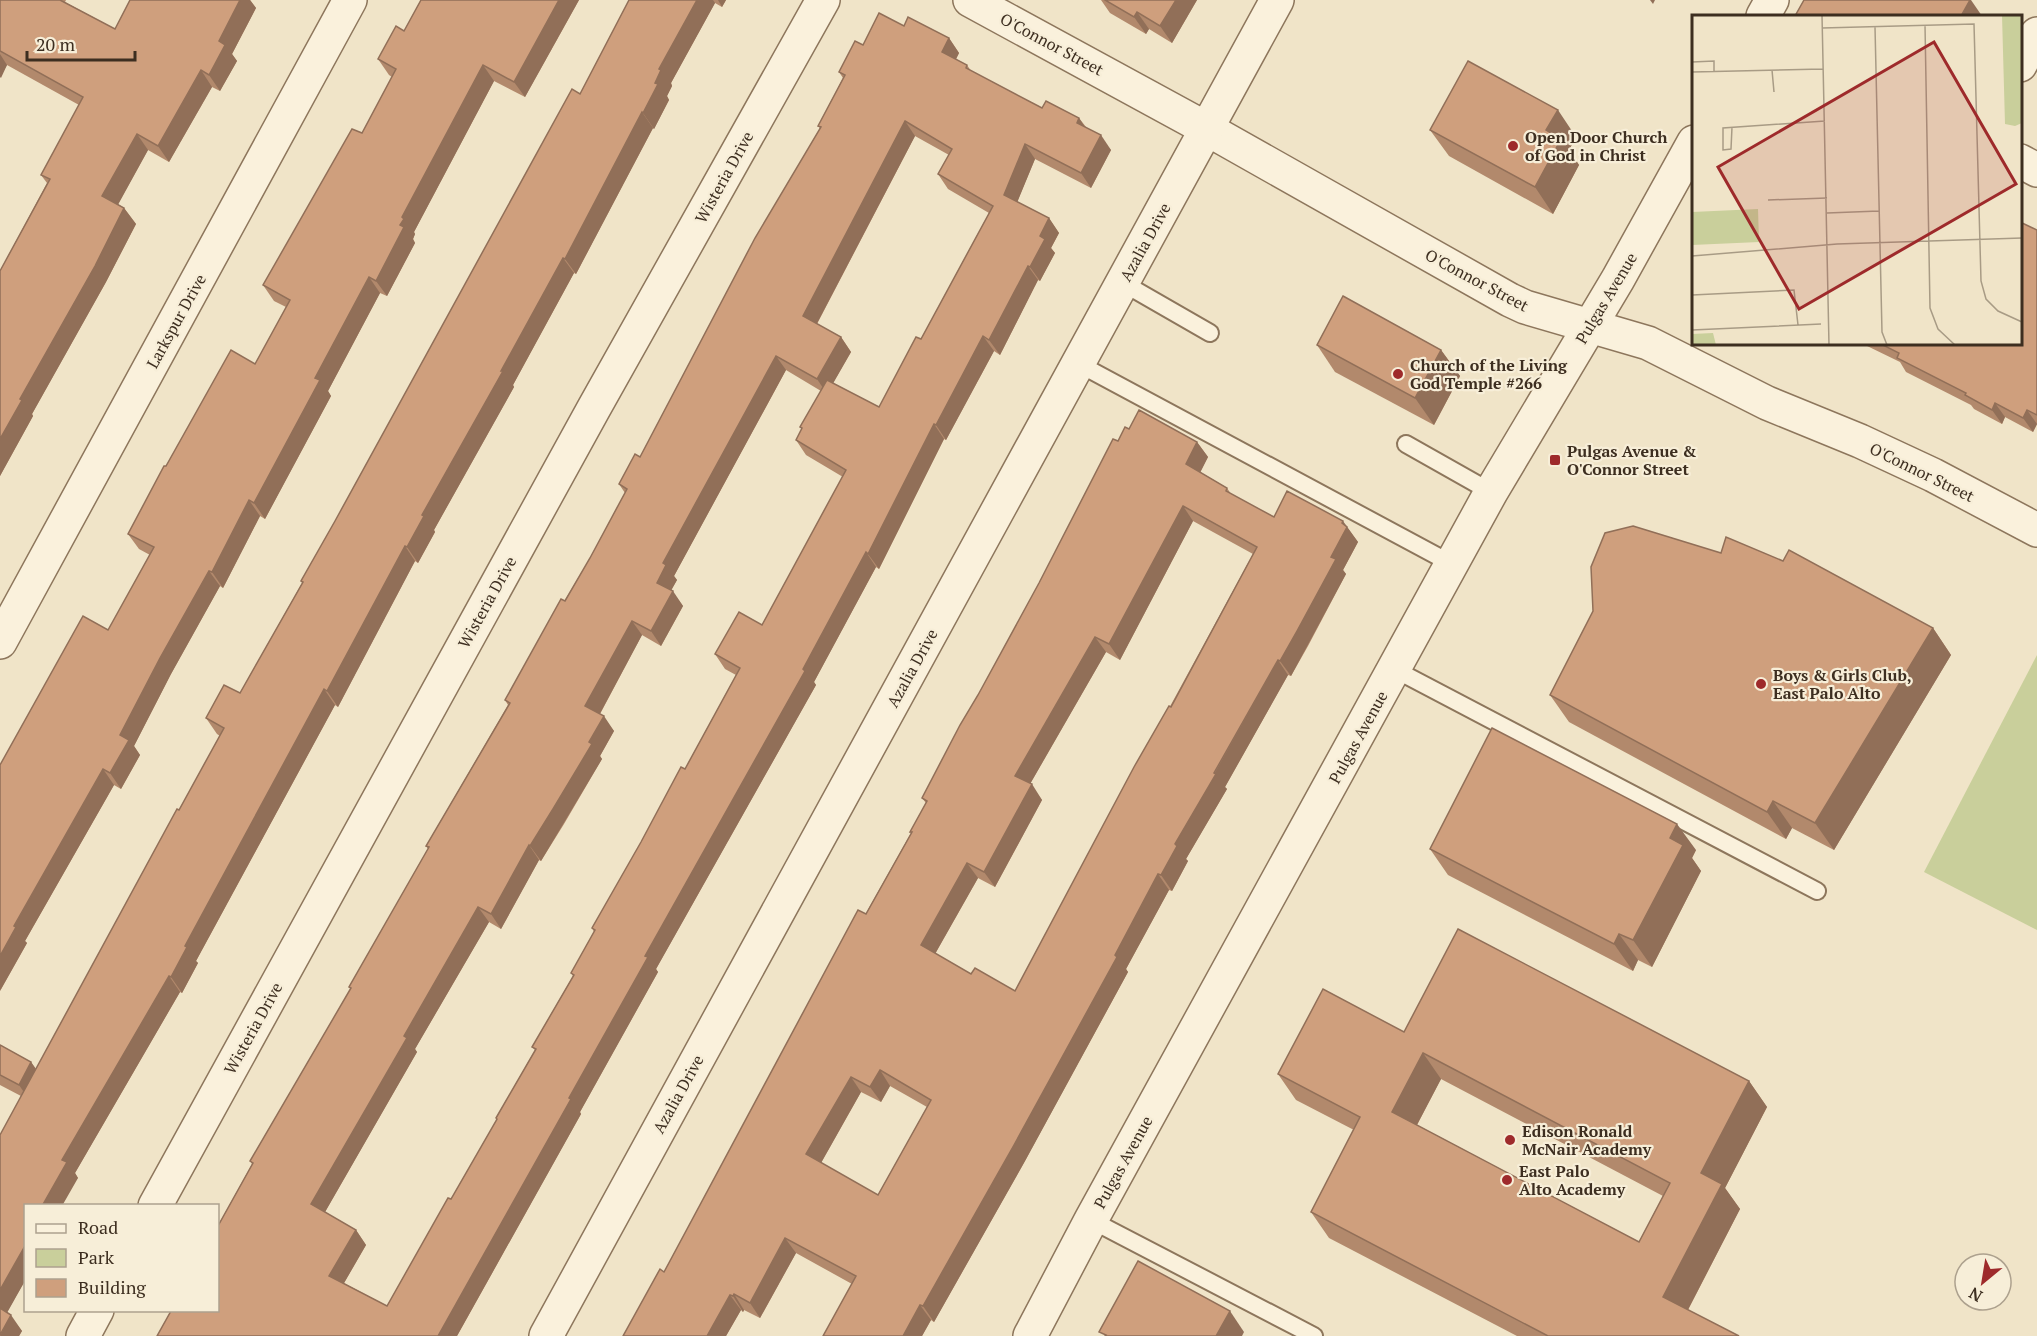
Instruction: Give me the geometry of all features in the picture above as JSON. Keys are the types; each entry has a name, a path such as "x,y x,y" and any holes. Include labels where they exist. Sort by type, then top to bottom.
{"street":[{"name":"Larkspur Drive","path":"0,642 350,0"},
{"name":"Wisteria Drive","path":"156,1204 594,408 823,0"},
{"name":"O'Connor Street","path":"970,0 1207,129 1525,308 1648,343 1767,403 1860,441 1933,476 2037,530"},
{"name":"Azalia Drive","path":"546,1336 1277,0"},
{"path":"1764,15 1772,0"},
{"path":"2022,61 2037,34"},
{"name":"Pulgas Avenue","path":"1030,1336 1091,1220 1491,492 1618,279 1692,146"},
{"path":"2022,162 2037,170"},
{"path":"83,1336 96,1312"}],"lane":[{"path":"1123,283 1210,333"},
{"path":"1079,364 1452,564"},
{"path":"1406,444 1491,492"},
{"path":"1395,669 1817,891"},
{"path":"1091,1220 1314,1336"}],"green space":[{"path":"2037,655 2037,930 1924,872"}],"building":[{"path":"0,0 60,0 115,29 130,0 240,0 219,41 225,45 209,75 201,70 158,146 137,134 102,196 124,208 95,266 0,439 0,271 50,179 41,175 83,97 0,51"},
{"path":"421,0 559,0 514,82 483,65 402,217 404,219 400,225 404,227 376,281 369,277 315,378 320,380 254,503 249,500 212,572 209,571 160,658 120,735 129,740 110,773 103,769 14,926 16,927 0,956 0,765 83,616 108,630 154,547 128,534 164,466 231,350 255,364 290,300 263,285 352,129 362,133 396,69 378,59 396,26 404,31"},
{"path":"629,0 697,0 659,69 661,70 655,83 658,84 565,259 563,258 327,691 324,689 185,946 187,947 171,977 169,976 62,1160 67,1162 43,1204 24,1204 24,1248 0,1290 0,1135 177,809 179,810 224,728 206,718 224,685 240,693 572,89 580,94"},
{"path":"1105,0 1176,0 1160,26 1137,12 1134,17"},
{"path":"1804,0 1970,0 1962,15 1796,15"},
{"path":"879,13 904,26 908,17 949,38 942,52 967,65 966,68 1042,108 1046,101 1079,118 1077,123 1101,135 1081,173 1025,144 1004,195 1049,218 1040,236 1045,239 989,340 983,336 936,425 934,424 868,554 866,552 803,669 805,671 645,956 648,957 569,1098 571,1099 438,1336 157,1336 170,1312 219,1312 219,1224 253,1163 250,1161 351,988 349,987 429,847 426,846 510,703 505,700 561,599 565,601 590,558 627,489 619,484 635,454 640,457 755,238 821,127 818,126 845,75 839,72 855,41 863,45","holes":["905,121 952,149 938,174 993,206 921,339 916,337 879,407 827,380 800,427 802,428 796,440 846,470 762,625 739,612 715,654 740,668 685,769 681,767 592,928 595,930 571,973 574,975 532,1047 536,1049 387,1306 329,1276 356,1230 311,1204 407,1038 404,1036 478,907 491,914 529,845 592,744 589,742 604,716 585,706 632,621 651,631 673,591 657,583 666,565 663,563 776,356 817,379 841,337 803,316"]},
{"name":"Open Door Church of God in Christ","path":"1468,61 1558,110 1546,130 1561,139 1535,187 1430,130"},
{"path":"2022,223 2037,230 2037,415 2027,410 2023,418 1995,403 1992,410 1965,395 1966,393 1897,358 1899,353 1883,345 2022,345"},
{"path":"1343,296 1441,350 1415,398 1317,345"},
{"path":"1139,410 1197,442 1186,464 1227,488 1226,491 1274,517 1287,491 1343,521 1342,523 1347,527 1331,557 1336,559 1280,661 1278,660 1214,773 1216,774 1175,844 1177,846 1161,875 1158,874 1115,955 1117,957 1014,1145 923,1306 920,1305 903,1336 823,1336 856,1276 785,1238 750,1303 734,1294 730,1295 707,1336 623,1336 660,1269 664,1272 858,910 866,914 912,832 910,832 927,801 922,798 1039,583 1113,439 1118,441 1125,427 1129,429","holes":["1183,506 1257,547 1171,707 1169,706 1134,767 1015,991 975,968 971,974 921,945 967,863 984,872 1032,784 1015,776 1095,637 1109,644","880,1070 931,1100 878,1195 806,1154 851,1077 870,1087"]},
{"name":"Boys & Girls Club, East Palo Alto","path":"1633,526 1721,553 1726,537 1783,561 1789,550 1933,628 1815,823 1773,801 1767,812 1550,695 1593,611 1591,567 1605,533"},
{"path":"1492,728 1677,824 1670,838 1683,845 1633,940 1619,934 1614,944 1430,849"},
{"path":"1458,929 1749,1081 1701,1173 1722,1184 1663,1297 1739,1336 1548,1336 1311,1212 1360,1117 1278,1074 1323,989 1404,1032","holes":["1423,1053 1670,1183 1639,1242 1392,1112"]},
{"path":"0,1045 31,1062 19,1085 0,1075"},
{"path":"1138,1261 1230,1311 1216,1336 1105,1336 1099,1332"},
{"path":"0,1308 11,1315 0,1335"}],"place":[{"name":"Open Door Church of God in Christ","path":"1513,146"},
{"name":"Church of the Living God Temple #266","path":"1398,374"},
{"name":"Pulgas Avenue & O'Connor Street","path":"1555,460"},
{"name":"Boys & Girls Club, East Palo Alto","path":"1761,684"},
{"name":"Edison Ronald McNair Academy","path":"1510,1140"},
{"name":"East Palo Alto Academy","path":"1507,1180"}]}
